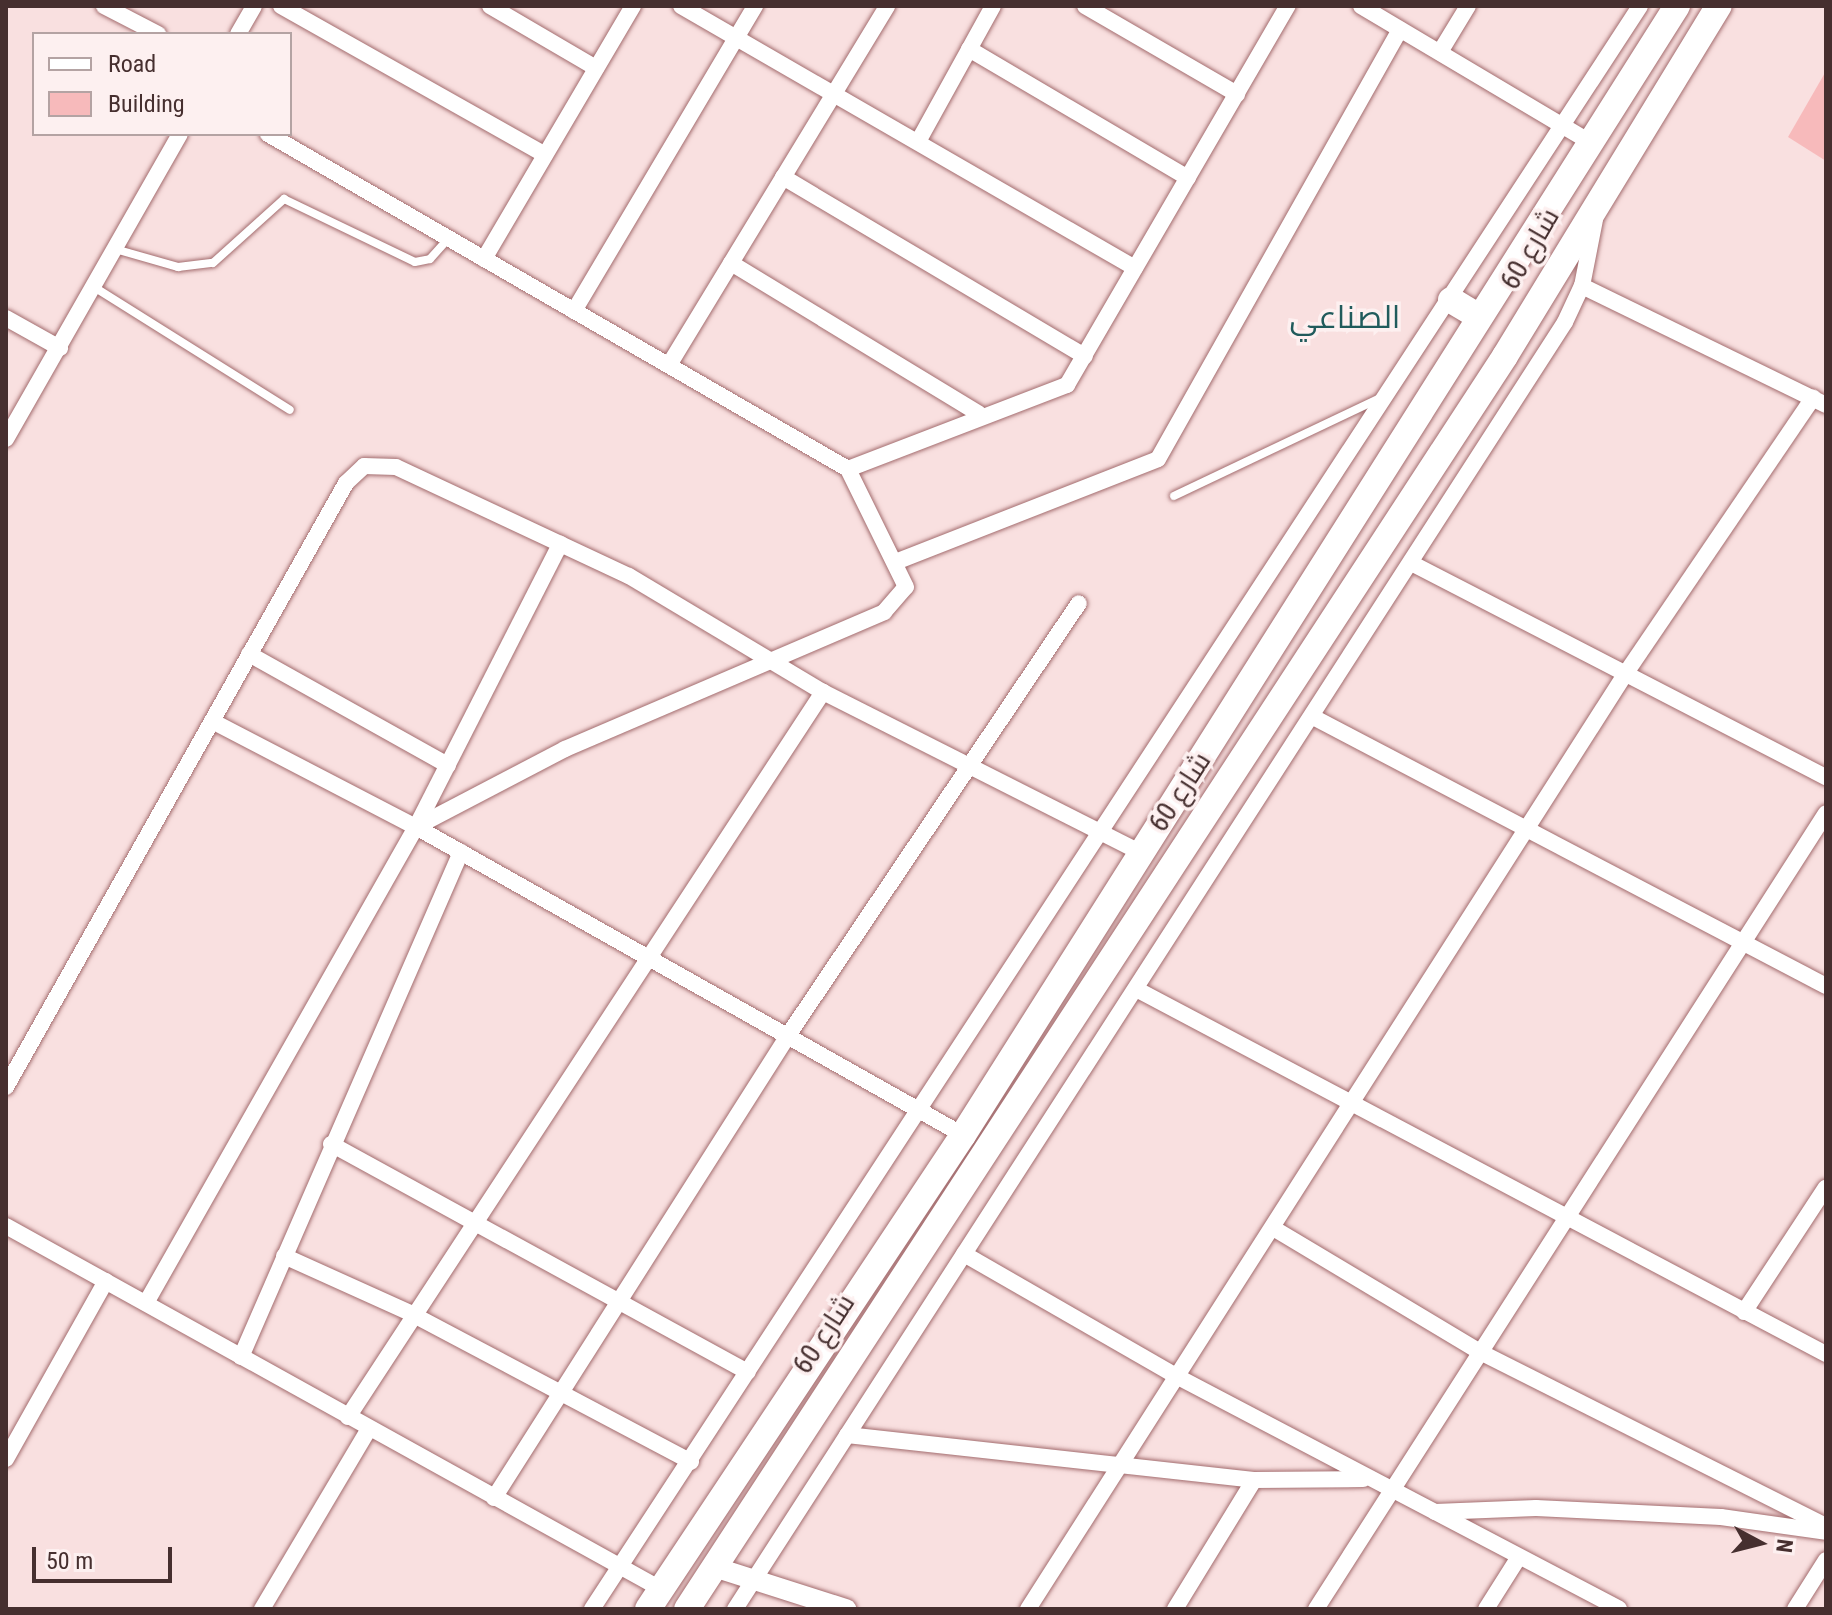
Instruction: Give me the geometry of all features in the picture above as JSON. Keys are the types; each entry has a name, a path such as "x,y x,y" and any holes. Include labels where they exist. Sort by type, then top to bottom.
{"highway":[{"name":"شارع 60","path":"654,1599 963,1135 1476,315 1677,6"},
{"name":"شارع 60","path":"687,1609 1505,356 1607,182 1719,6"},
{"path":"1451,300 1476,315"}],"street":[{"path":"104,6 154,32"},
{"path":"239,32 254,6"},
{"path":"281,6 545,155"},
{"path":"490,6 596,68"},
{"path":"484,259 633,6"},
{"path":"681,6 919,140 1135,268"},
{"path":"574,311 755,6"},
{"path":"669,365 887,6"},
{"path":"919,140 993,6"},
{"path":"1085,6 1237,94"},
{"path":"848,469 979,414 1067,385 1288,6"},
{"path":"1361,6 1588,141"},
{"path":"1440,52 1468,6"},
{"path":"592,1609 691,1462 917,1108 1566,126 1640,6"},
{"path":"898,561 1158,459 1400,29"},
{"path":"969,49 1188,178"},
{"path":"8,433 60,348 179,136"},
{"path":"271,136 848,469 898,561 906,587 899,602 774,661 565,749 416,827"},
{"path":"783,177 1085,356"},
{"path":"735,1609 1413,564 1582,286 1607,182"},
{"path":"731,263 979,414"},
{"path":"1028,1609 1626,673 1819,401 1582,286"},
{"path":"6,318 60,348"},
{"path":"6,1087 346,483 364,466 396,467 560,544 774,661 823,692 971,771 1142,853"},
{"path":"146,1303 416,827 560,544"},
{"path":"1413,564 1826,777"},
{"path":"494,1498 789,1034 971,771 1079,603"},
{"path":"249,654 448,765"},
{"path":"348,1417 410,1313 823,692"},
{"path":"1313,717 1826,986"},
{"path":"212,721 416,827 789,1034 963,1135"},
{"path":"1316,1609 1569,1220 1826,813"},
{"path":"241,1357 331,1144 461,852"},
{"path":"1136,989 1351,1107 1826,1354"},
{"path":"331,1144 748,1372"},
{"path":"1744,1312 1826,1187"},
{"path":"6,1226 622,1566 654,1599"},
{"path":"1273,1228 1482,1353 1826,1529"},
{"path":"964,1254 1178,1377 1517,1560 1619,1609"},
{"path":"284,1256 410,1313 691,1462"},
{"path":"6,1459 106,1281"},
{"path":"262,1609 369,1429"},
{"path":"847,1435 1254,1480 1367,1479"},
{"path":"1175,1609 1254,1480"},
{"path":"1433,1512 1536,1508 1721,1517 1826,1529"},
{"path":"1486,1609 1517,1560"},
{"path":"1795,1609 1826,1560"},
{"path":"714,1567 836,1607"}],"lane":[{"path":"114,249 178,267 213,263 284,199 415,262 430,259 449,238"},
{"path":"94,287 290,410"},
{"path":"1174,496 1388,394"}],"building":[{"path":"1826,71 1826,161 1788,137"}],"district":[{"name":"الصناعي","path":"1345,317"}]}
